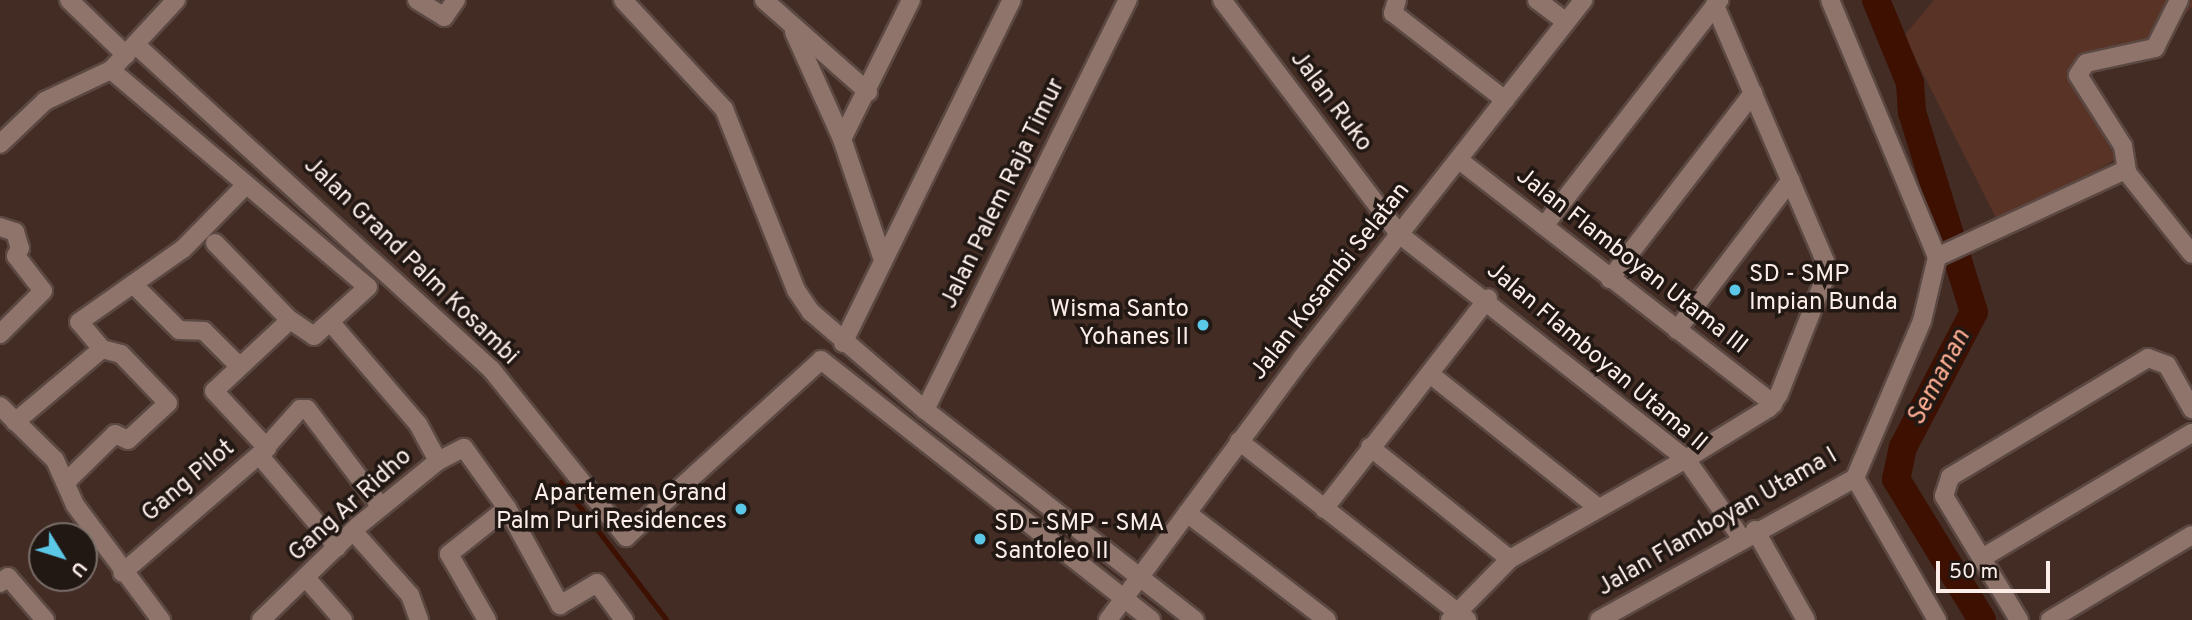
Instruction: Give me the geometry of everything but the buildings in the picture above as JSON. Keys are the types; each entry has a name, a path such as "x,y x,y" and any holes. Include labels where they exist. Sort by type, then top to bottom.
{"street":[{"name":"Jalan Grand Palm Kosambi","path":"69,0 131,50 491,369 626,537 821,360 1125,597"},
{"path":"0,144 46,101 111,70 176,0"},
{"path":"417,0 444,17 456,0"},
{"path":"623,0 724,109 796,290 843,343 925,411 1195,620"},
{"path":"764,0 794,32 868,92"},
{"path":"843,343 882,257 1012,0"},
{"name":"Jalan Palem Raja Timur","path":"925,411 1128,0"},
{"name":"Jalan Ruko","path":"1222,0 1399,234"},
{"path":"1397,0 1393,13 1506,100"},
{"path":"1537,0 1566,22"},
{"name":"Jalan Kosambi Selatan","path":"1108,620 1142,580 1239,441 1583,0"},
{"path":"1829,0 1940,256 2127,170"},
{"path":"2179,0 2155,48 2085,63 2078,75 2123,146 2127,170 2192,254"},
{"path":"1239,441 1458,617 1510,559 1597,507 1686,459 1773,404 1826,271 1717,2"},
{"path":"1544,226 1717,2"},
{"path":"842,139 868,92 903,4"},
{"path":"794,32 842,139 882,257"},
{"path":"111,70 246,186 368,285 332,324 313,337 290,320 207,234"},
{"path":"1610,279 1753,93"},
{"name":"Jalan Flamboyan Utama III","path":"1459,160 1773,404"},
{"path":"1677,330 1791,180"},
{"path":"67,481 115,434 127,440 168,403 121,354 102,349 79,322 207,234 246,186"},
{"path":"0,228 15,232 16,256 43,291 0,334"},
{"name":"Jalan Flamboyan Utama II","path":"1399,234 1488,298 1686,459 1748,534 1804,619"},
{"name":"Jalan Flamboyan Utama I","path":"1599,620 1748,534 1855,478 1922,321 1940,256"},
{"path":"133,284 179,330 204,331 239,366"},
{"path":"1324,509 1488,298"},
{"name":"Gang Pilot","path":"122,573 263,450 213,396 239,366 290,320"},
{"name":"Gang Ar Ridho","path":"261,620 353,530 438,461 418,424 332,324"},
{"path":"15,422 102,349"},
{"path":"2019,620 1944,496 1950,477 2148,358 2167,365 2192,409"},
{"path":"1430,374 1597,507"},
{"path":"0,406 67,481 75,505 122,573 161,620"},
{"path":"337,547 263,450 307,408 381,507"},
{"path":"1982,558 2192,433"},
{"path":"1370,447 1510,559"},
{"path":"438,461 464,448 507,508 560,605 597,583 624,620"},
{"path":"1855,478 1937,620"},
{"path":"487,620 450,553 507,508"},
{"path":"1187,513 1327,620"},
{"path":"353,530 410,594 419,620"},
{"path":"2050,620 2192,535"},
{"path":"306,578 343,620"},
{"path":"4,580 45,620"},
{"path":"1125,597 1151,620"}],"shaded area":[{"path":"1934,0 2192,0 2192,7 2147,52 2114,48 2068,74 2116,159 2000,226 1904,36"}],"waterway":[{"name":"Semanan","path":"1876,0 1910,83 1912,112 1974,312 1903,447 1896,479 1982,620"},
{"path":"561,482 667,620"}],"place":[{"name":"SD - SMP Impian Bunda","path":"1735,290"},
{"name":"Wisma Santo Yohanes II","path":"1203,325"},
{"name":"Apartemen Grand Palm Puri Residences","path":"741,509"},
{"name":"SD - SMP - SMA Santoleo II","path":"980,539"}]}
